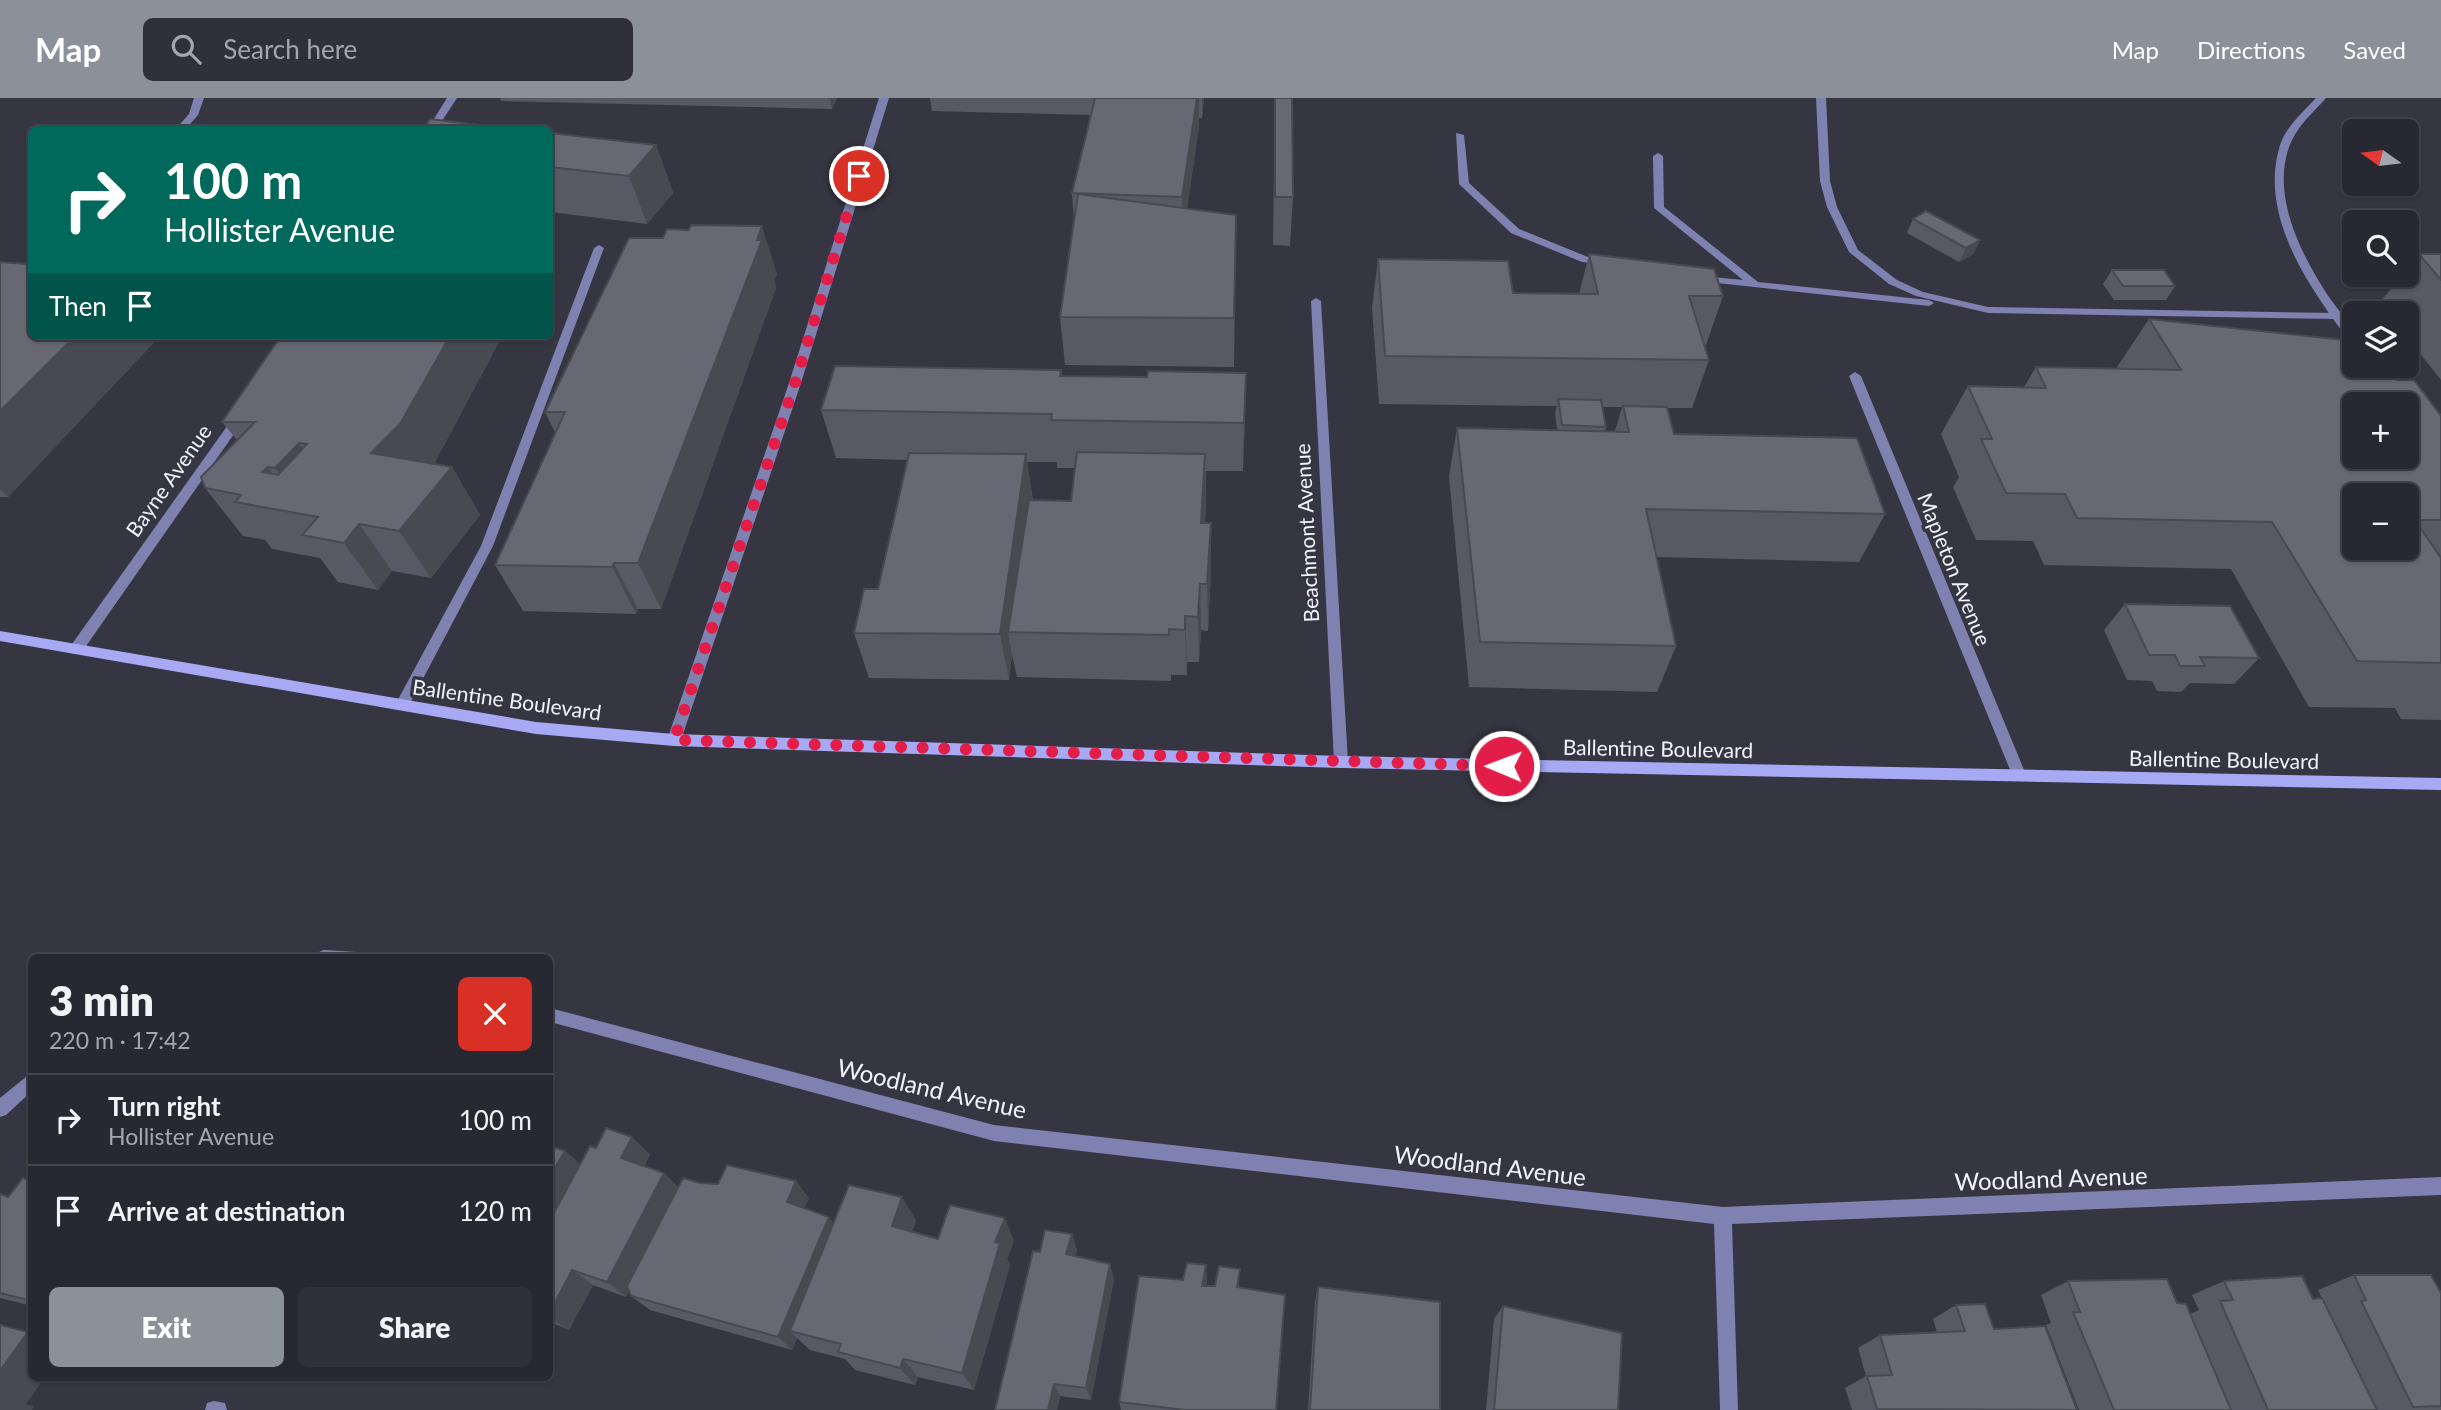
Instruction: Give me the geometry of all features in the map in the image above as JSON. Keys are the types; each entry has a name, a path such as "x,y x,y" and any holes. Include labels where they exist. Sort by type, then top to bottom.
{"main road":[{"name":"Ballentine Boulevard","path":"0,636 536,728 674,740 1341,762 2441,784"}],"street":[{"path":"183,126 193,115 199,98"},
{"path":"434,126 452,98"},
{"path":"674,740 795,383 884,98"},
{"path":"1821,98 1825,181 1832,206 1854,252 1894,282 1920,294 1970,307"},
{"path":"2321,98 2297,123 2286,144 2278,179 2285,220 2309,272 2342,324"},
{"path":"1459,135 1464,184 1515,231 1586,260 1613,264"},
{"path":"1658,156 1659,208 1755,285"},
{"path":"402,705 487,545 599,248"},
{"path":"1695,278 1987,310 2336,316"},
{"name":"Beachmont Avenue","path":"1316,301 1341,762"},
{"name":"Mapleton Avenue","path":"1855,376 2020,777"},
{"name":"Bayne Avenue","path":"77,649 249,402"},
{"name":"Woodland Avenue","path":"553,1016 994,1133 1723,1216 2441,1186"},
{"path":"0,1109 28,1084"},
{"path":"1723,1216 1729,1410"}],"building":[{"path":"1095,98 1197,98 1182,197 1072,193"},
{"path":"1275,98 1292,98 1293,197 1275,197"},
{"path":"430,119 487,126 426,126"},
{"path":"553,133 656,145 629,176 553,167"},
{"path":"1078,194 1236,215 1234,318 1060,317"},
{"path":"1926,211 1980,240 1966,248 1913,219"},
{"path":"691,225 762,226 757,240 762,240 638,563 614,563 612,567 495,565 565,412 545,412 629,238 663,238 667,229 689,230"},
{"path":"1589,254 1714,269 1723,296 1689,296 1709,360 1385,356 1378,259 1508,261 1513,293 1598,294"},
{"path":"2419,254 2441,254 2441,280"},
{"path":"28,261 28,340 71,340 0,411 0,262 25,264"},
{"path":"2112,270 2164,270 2175,286 2123,286"},
{"path":"2149,319 2342,340 2342,378 2414,380 2441,416 2441,520 2419,520 2419,483 2342,483 2342,560 2419,560 2419,526 2441,558 2441,663 2357,661 2272,522 2077,518 2065,494 2006,493 1981,439 1992,439 1968,386 2046,388 2036,367 2181,370"},
{"path":"278,340 448,340 400,424 371,453 452,467 399,531 359,524 344,543 302,535 318,517 235,502 241,495 205,488 201,477 255,422 222,422","holes":["299,443 307,444 278,475 262,472 268,467 275,468"]},
{"path":"835,366 1061,370 1060,376 1147,377 1148,371 1246,373 1244,423 1051,420 1052,414 821,410"},
{"path":"1558,399 1601,400 1606,427 1562,425"},
{"path":"1623,406 1667,407 1674,434 1857,438 1885,514 1646,509 1676,646 1480,642 1457,428 1629,432"},
{"path":"1077,452 1205,454 1201,523 1211,523 1207,584 1200,584 1198,617 1185,616 1185,630 1169,629 1169,635 1008,632 1029,500 1071,501"},
{"path":"909,453 1026,454 1000,634 854,633 864,589 878,589"},
{"path":"2125,604 2230,606 2259,658 2200,657 2205,666 2180,666 2175,655 2149,655"},
{"path":"606,1128 632,1137 621,1158 664,1173 607,1282 572,1270 553,1306 553,1214 590,1146 596,1148"},
{"path":"553,1147 565,1151 553,1171"},
{"path":"727,1165 796,1181 787,1202 829,1217 778,1337 631,1296 627,1286 683,1178 718,1184"},
{"path":"23,1178 28,1180 28,1300 0,1293 0,1194 8,1197"},
{"path":"849,1185 902,1197 892,1226 938,1239 950,1205 1005,1218 995,1242 1000,1243 962,1373 903,1359 900,1368 838,1352 841,1344 790,1331"},
{"path":"1045,1230 1072,1234 1066,1254 1110,1264 1086,1388 1054,1384 1048,1410 995,1410 1033,1251 1040,1252"},
{"path":"1187,1263 1206,1265 1202,1286 1215,1286 1219,1266 1240,1269 1237,1287 1285,1295 1276,1410 1185,1410 1119,1402 1139,1276 1183,1280"},
{"path":"2354,1275 2431,1275 2441,1293 2441,1406 2413,1407 2361,1301 2366,1300"},
{"path":"2302,1276 2313,1299 2322,1298 2377,1410 2268,1410 2220,1301 2233,1300 2224,1281"},
{"path":"2167,1279 2177,1303 2186,1304 2231,1410 2114,1410 2073,1312 2080,1312 2068,1281"},
{"path":"1318,1287 1440,1302 1440,1410 1310,1410"},
{"path":"1985,1304 1994,1329 2045,1326 2077,1410 1877,1409 1867,1376 1892,1375 1880,1335 1965,1331 1956,1305"},
{"path":"1503,1306 1622,1333 1618,1410 1494,1410"},
{"path":"0,1325 28,1332 0,1371"}],"route":[{"path":"859,176 795,383 674,740 1504,766"}]}
